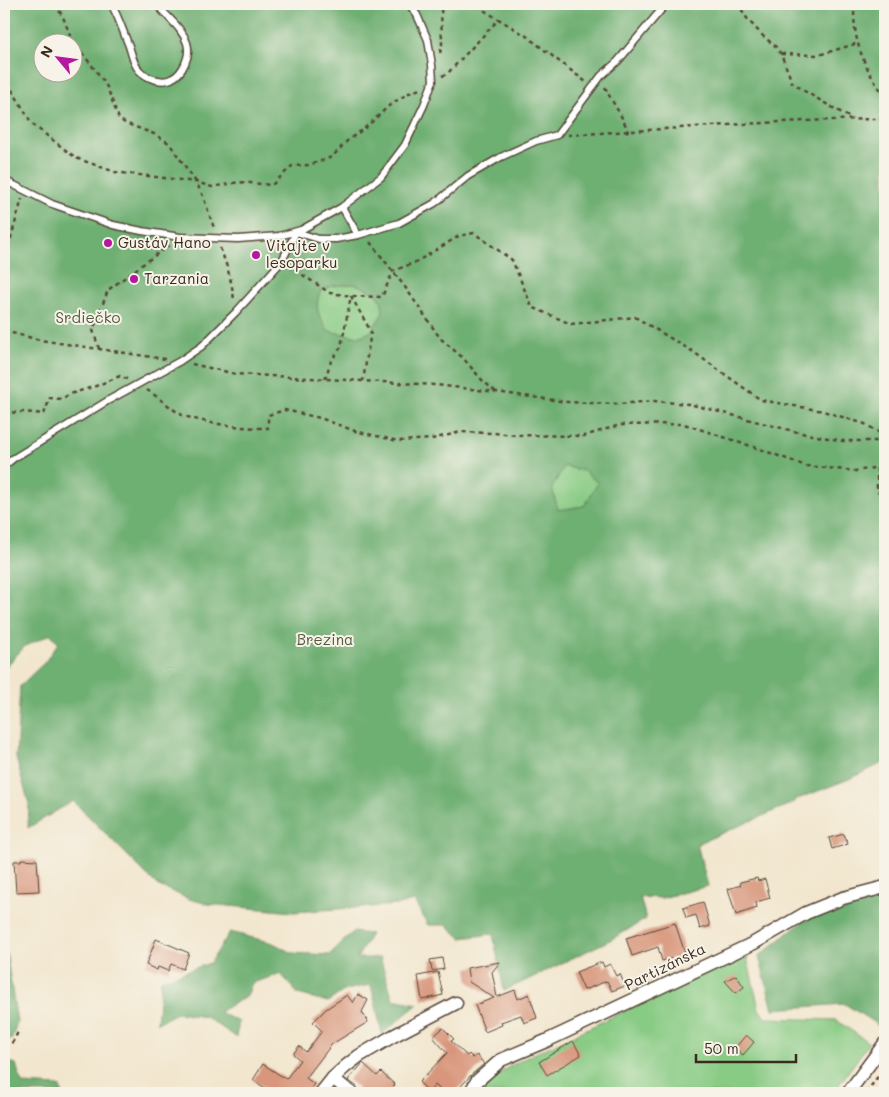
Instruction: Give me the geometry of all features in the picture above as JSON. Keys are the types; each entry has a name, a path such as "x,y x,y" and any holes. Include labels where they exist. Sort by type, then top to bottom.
{"street":[{"name":"Partizánska","path":"470,1093 477,1081 501,1060 546,1041 754,943 806,913 842,898 885,887"},
{"path":"322,1093 345,1067 360,1056 393,1036 456,1003"},
{"path":"848,1093 885,1043"},
{"path":"334,1078 350,1093"}],"lane":[{"path":"111,4 116,12 135,65 141,73 149,78 170,80 180,72 185,62 188,44 182,32 157,4"},
{"path":"4,180 52,204 114,225 180,237 253,238 279,236 296,232 342,207 381,177 405,146 433,81 428,40 409,4"},
{"path":"296,232 319,239 336,239 358,235 399,223 436,202 468,176 501,157 536,141 557,136 601,76 618,61 666,4"},
{"path":"342,207 358,235"},
{"path":"4,466 22,453 138,383 180,361 202,346 282,261 296,232"}],"path":[{"path":"55,4 63,17 72,40 107,86 118,118 169,143 196,182 204,196 227,263 233,285 236,312"},
{"path":"433,81 442,44 441,4"},
{"path":"479,4 485,11 525,35 593,87"},
{"path":"736,4 748,20 781,54 792,82 853,119"},
{"path":"854,4 855,28 860,50 874,82 885,96"},
{"path":"4,76 32,124 76,158 115,172 196,182 212,187 239,182 272,185 292,166 309,165 332,157 348,140 365,128 391,104 447,74 499,19"},
{"path":"781,54 819,55 858,43"},
{"path":"601,76 608,94 624,121 628,132"},
{"path":"557,136 734,124 853,119 881,119 885,121"},
{"path":"4,262 25,190"},
{"path":"282,261 330,293 382,297 393,272 416,262 459,236 474,233 512,260 532,307 571,324 635,317 692,351 761,400 823,411 865,424 885,436"},
{"path":"358,235 371,242 440,338 463,358 482,380 496,392"},
{"path":"99,349 93,330 108,290 180,237"},
{"path":"4,242 9,245"},
{"path":"325,379 331,361 341,347 351,296"},
{"path":"351,296 371,332 363,381"},
{"path":"4,331 40,340 180,361 236,374 436,385 567,402 618,404 654,401 689,404 802,433 843,441 885,441"},
{"path":"4,413 44,414 50,398 62,399 70,394 120,376 138,383 182,415 205,422 268,428 268,415 284,410 320,418 355,431 398,441 432,439 461,432 584,436 620,425 684,424 806,466 856,471 885,466"},
{"path":"877,468 877,491 885,496"},
{"path":"4,1044 10,1044 19,1030"},
{"path":"866,1093 885,1068"}],"green space":[{"name":"Brezina","path":"4,4 885,4 885,762 697,844 708,886 662,898 640,897 646,919 612,939 504,991 493,934 461,938 447,925 428,925 414,901 398,905 293,912 208,904 189,899 157,885 73,801 28,828 29,804 16,758 20,686 45,662 58,643 51,634 25,646 4,669","holes":["355,284 376,293 382,302 383,313 371,332 358,337 328,331 317,307 321,290 332,286","564,466 584,471 598,483 584,506 558,510 552,488"]},
{"path":"355,284 376,293 382,302 383,313 371,332 357,337 328,331 317,307 321,290 332,286"},
{"path":"564,466 584,471 598,483 584,506 558,510 552,488"},
{"path":"885,894 885,1020 881,1027 845,1004 773,1009 759,956 810,916"},
{"path":"230,932 273,943 292,953 329,955 353,932 371,934 357,958 380,958 393,999 418,1004 382,1034 371,985 345,990 328,1002 298,994 281,974 252,983 247,996 219,1012 239,1022 236,1037 206,1017 177,1013 157,1023 161,980 210,963"},
{"path":"4,941 17,1022 12,1039 4,1041"},
{"path":"747,958 759,1009 765,1018 836,1020 869,1043 833,1093 480,1093 496,1076 531,1055 694,979 737,960"},
{"path":"4,1061 16,1064 22,1084 59,1086 63,1093 4,1093"}],"building":[{"path":"844,834 848,844 832,849 829,838"},
{"path":"21,859 37,860 39,891 16,892 14,861 21,861"},
{"path":"757,878 758,881 765,879 770,898 756,902 757,908 736,915 728,889 741,885 740,882"},
{"path":"703,902 710,926 700,929 696,915 686,918 683,908"},
{"path":"675,923 685,953 677,962 672,958 662,961 658,947 632,956 626,938"},
{"path":"156,939 189,953 183,969 171,964 168,971 158,967 157,970 146,965"},
{"path":"442,958 444,969 432,971 430,960"},
{"path":"500,962 492,972 497,997 515,990 518,999 529,994 537,1018 524,1023 521,1015 501,1022 502,1025 485,1032 475,1005 494,998 469,982 467,968"},
{"path":"602,962 604,967 610,964 616,976 620,974 625,986 612,991 607,981 584,990 576,972"},
{"path":"438,972 443,995 422,1000 418,976"},
{"path":"736,975 744,987 736,993 725,981"},
{"path":"358,994 368,1000 362,1012 368,1022 332,1044 306,1078 314,1084 308,1093 273,1093 253,1080 263,1064 286,1079 300,1060 293,1054 299,1046 306,1052 322,1031 313,1022 326,1009 347,995 353,1003"},
{"path":"443,1028 454,1039 451,1041 467,1056 469,1054 473,1058 477,1055 484,1064 455,1093 444,1093 435,1085 429,1092 419,1082 447,1053 433,1037"},
{"path":"746,1035 754,1042 743,1055 735,1048"},
{"path":"573,1041 581,1055 547,1075 539,1062"},
{"path":"363,1063 377,1076 381,1072 395,1085 387,1093 359,1093 357,1087 348,1080"}],"place":[{"name":"Gustáv Hano","path":"108,243"},
{"name":"Vitajte v lesoparku","path":"256,255"},
{"name":"Tarzania","path":"134,279"}],"park label":[{"name":"Srdiečko","path":"88,318"}]}
